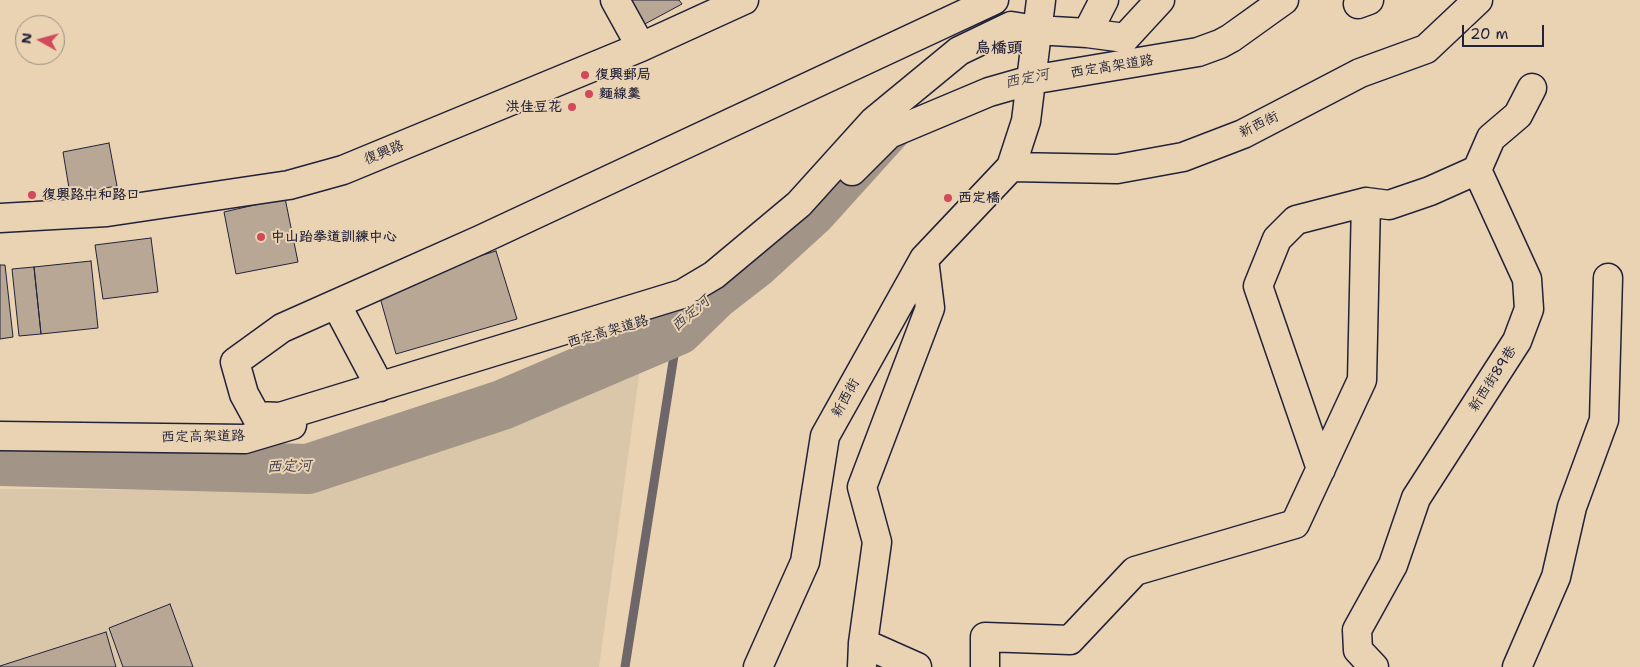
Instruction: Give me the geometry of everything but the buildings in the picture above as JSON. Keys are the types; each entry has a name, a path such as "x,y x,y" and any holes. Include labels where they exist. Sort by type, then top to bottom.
{"street":[{"path":"615,0 641,47"},
{"name":"復興路","path":"0,218 107,212 289,186 343,170 641,47 744,0"},
{"path":"994,0 489,236 282,328 236,362 244,394 256,416 280,417 380,388 682,294 714,275 799,204 874,121 959,51 1011,26 1035,39 1087,33 1125,38 1160,0"},
{"path":"1021,0 1035,39"},
{"path":"1030,92 1041,0"},
{"path":"1087,33 1104,0"},
{"name":"西定高架道路","path":"0,436 245,439 662,317 714,294 754,264 812,211 889,134 989,92 1030,92 1204,50 1231,38 1284,0"},
{"name":"新西街","path":"1011,168 1117,169 1183,157 1244,134 1360,74 1426,49 1478,0"},
{"path":"1321,469 1258,286 1277,239 1296,220 1366,202 1389,205 1430,191 1477,170 1491,138 1518,115 1532,88"},
{"name":"新西街","path":"758,667 805,562 825,436 924,259 1011,168 1026,121 1030,92"},
{"name":"新西街89巷","path":"1374,667 1358,650 1357,630 1393,565 1416,498 1517,341 1530,309 1527,279 1477,170"},
{"path":"985,667 985,637 1070,640 1135,570 1295,524 1362,380 1366,202"},
{"path":"917,667 862,655 877,542 862,487 930,308 924,259"},
{"path":"1516,667 1556,577 1572,507 1604,420 1608,278"},
{"path":"336,304 380,388"}],"shaded area":[{"path":"640,369 599,667 0,667 0,489 169,490"}],"waterway":[{"name":"西定河","path":"0,461 308,469 502,405 678,330 714,295 754,264 812,211 887,128"},
{"path":"625,667 678,330"}],"place":[{"name":"復興郵局","path":"585,75"},
{"name":"麵線羹","path":"589,94"},
{"name":"洪佳豆花","path":"572,107"},
{"name":"復興路中和路口","path":"32,195"},
{"name":"西定橋","path":"948,198"},
{"name":"中山跆拳道訓練中心","path":"261,237"}],"district":[{"name":"烏橋頭","path":"999,49"}]}
